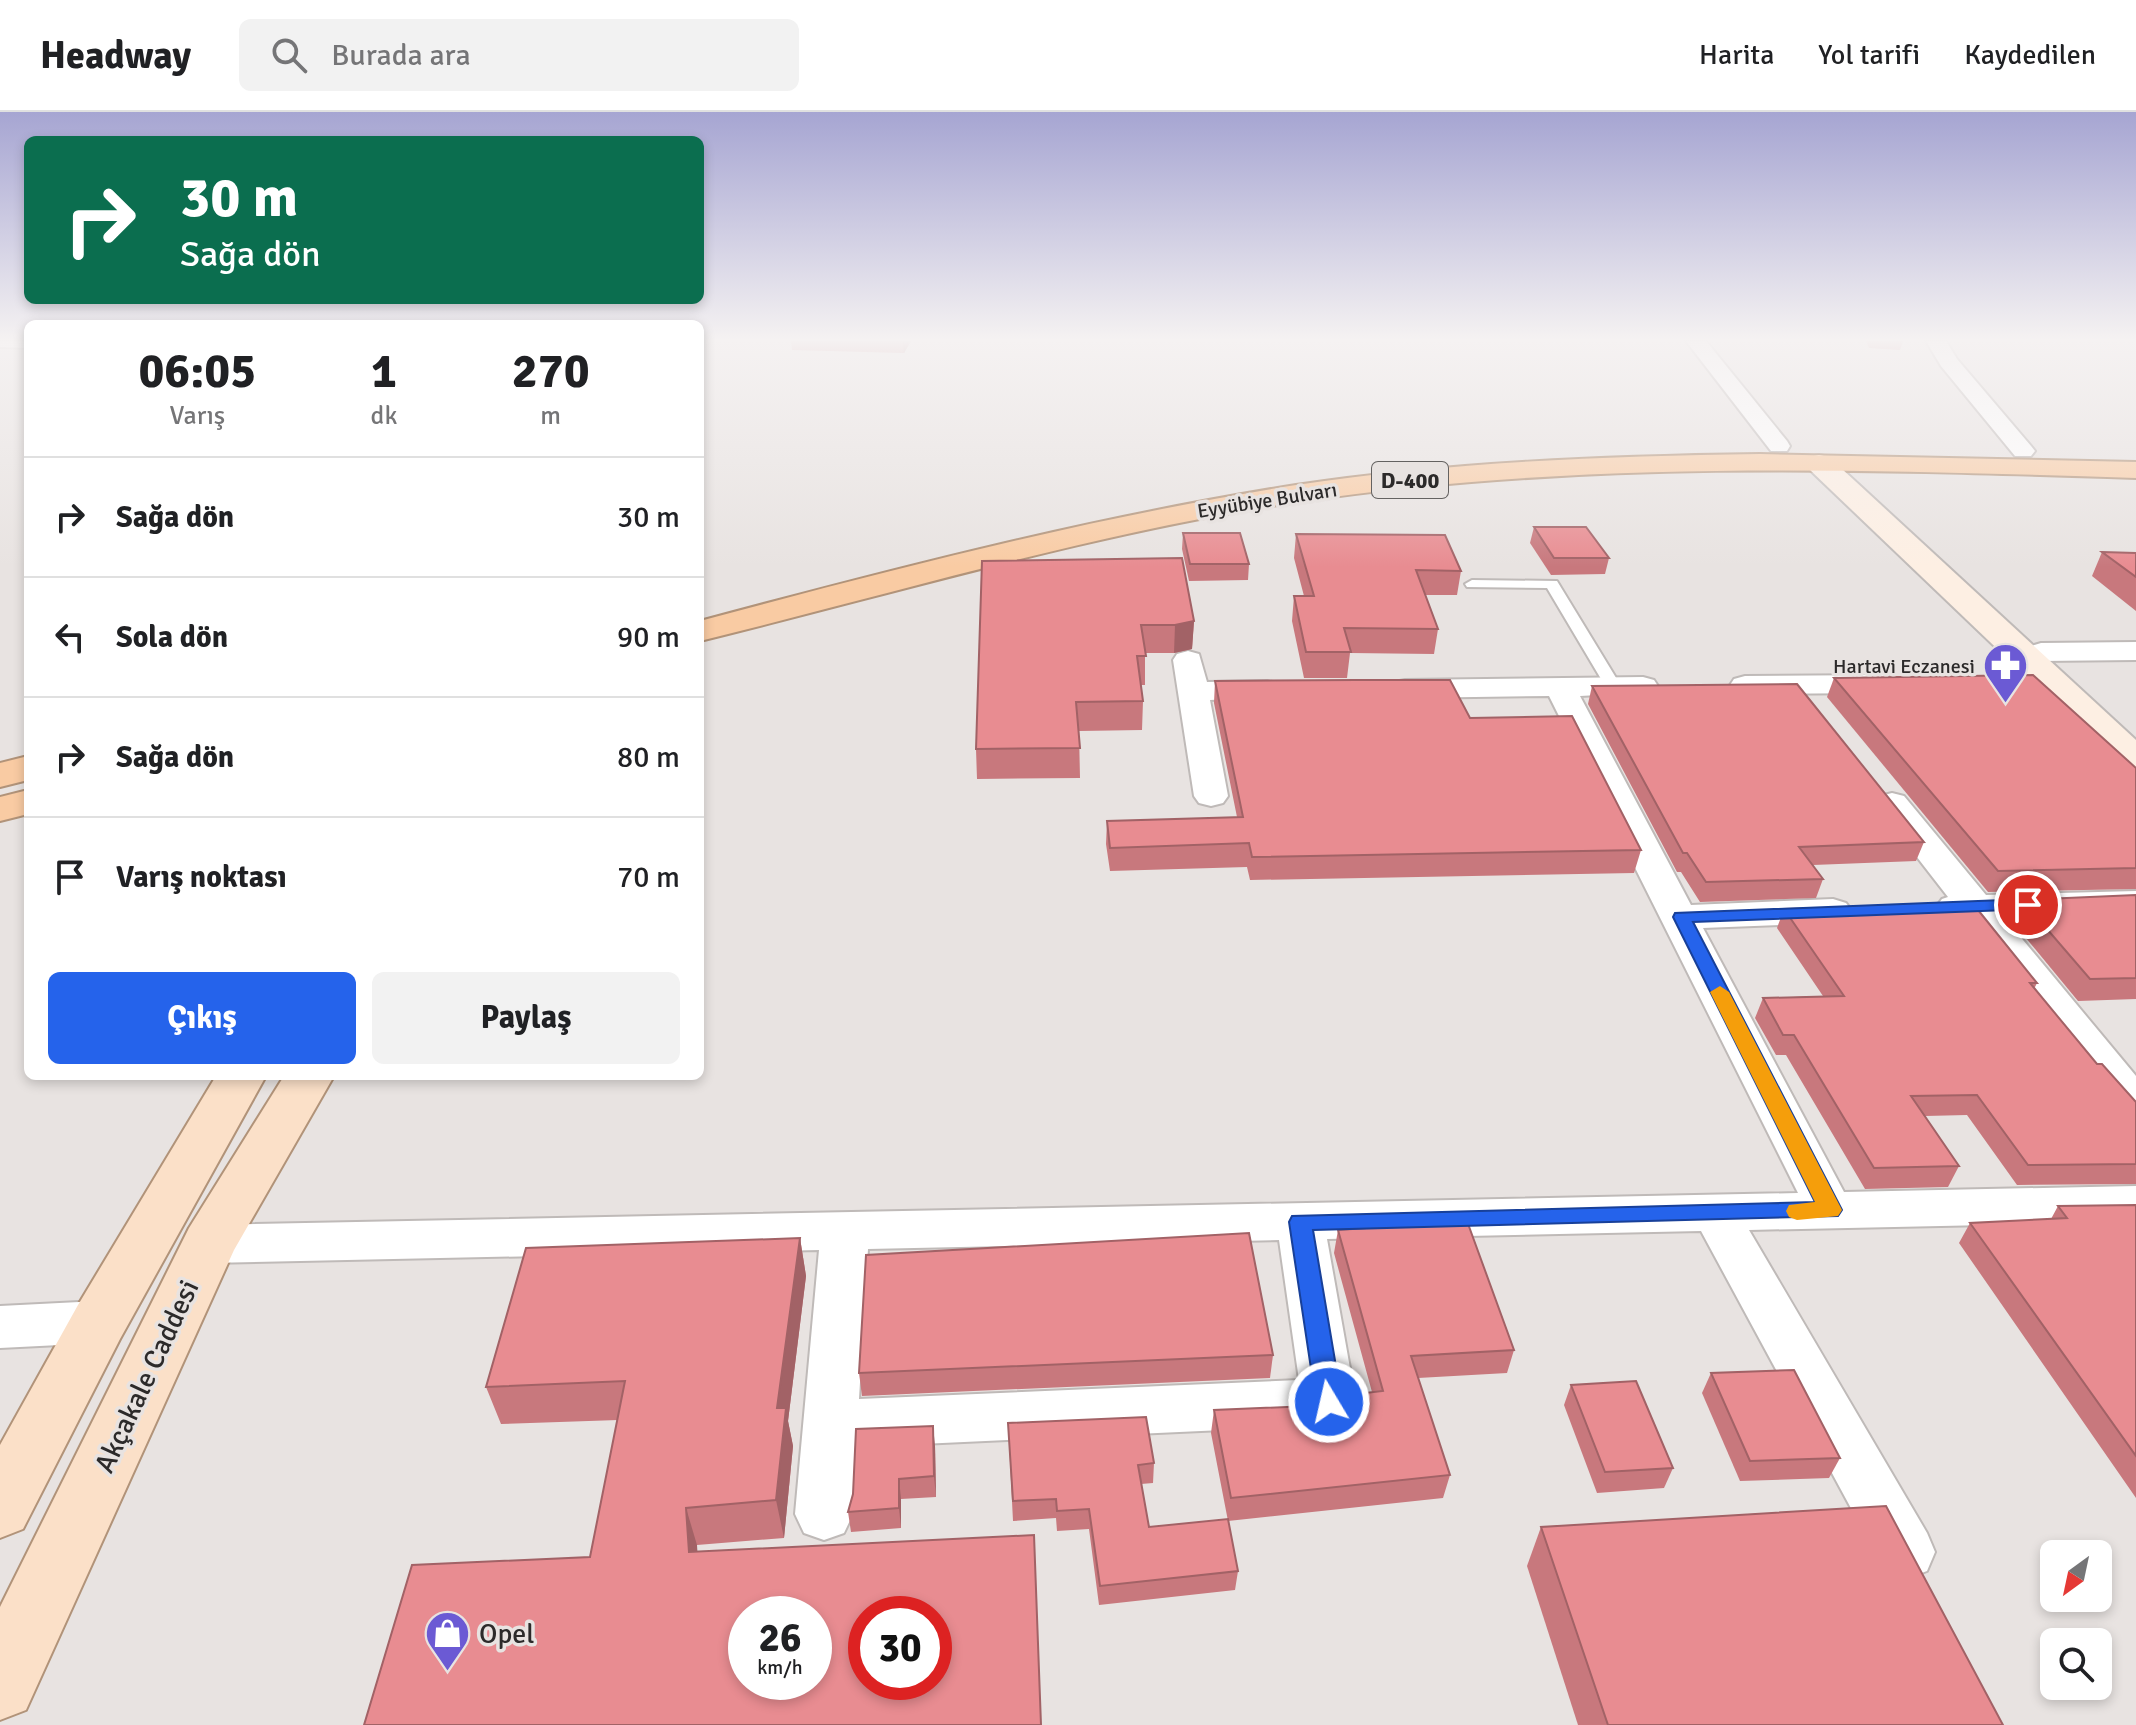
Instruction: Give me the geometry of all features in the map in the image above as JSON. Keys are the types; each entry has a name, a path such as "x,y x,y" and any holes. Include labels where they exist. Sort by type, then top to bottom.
{"highway":[{"name":"Eyyübiye Bulvarı","path":"745,591 1102,506 1378,465 1545,453 1779,446 2136,455"},
{"name":"Eyyübiye Bulvarı","path":"704,630 960,562 1208,507 1385,482 1551,468 1693,462 2136,470"},
{"path":"0,775 24,769"},
{"path":"0,809 24,803"}],"main road":[{"path":"1834,463 2045,667 2136,761"},
{"path":"2045,667 2136,735"},
{"path":"0,1508 99,1322 239,1080"},
{"name":"Akçakale Caddesi","path":"0,1684 209,1244 307,1080"}],"street":[{"path":"1756,416 1779,446"},
{"path":"1994,416 2023,451"},
{"path":"2002,682 2045,667 2136,651"},
{"path":"1211,796 1192,676 1291,690"},
{"path":"1720,685 1907,683"},
{"path":"1797,684 1826,721"},
{"path":"1370,689 1674,686"},
{"path":"1560,687 1682,917 1830,1210"},
{"path":"1866,771 2136,1106"},
{"path":"1928,908 2136,902"},
{"path":"1682,917 1866,910"},
{"path":"209,1244 2136,1204"},
{"path":"1715,1213 1933,1600"},
{"path":"830,1424 1329,1402 1300,1222"},
{"path":"824,1514 845,1231"},
{"path":"0,1327 99,1322"}],"lane":[{"path":"1472,584 1552,584 1613,686"}],"building":[{"path":"1534,527 1586,527 1609,558 1554,558"},
{"path":"1183,533 1240,533 1249,564 1190,564"},
{"path":"1296,534 1445,535 1461,571 1416,570 1438,629 1344,628 1351,652 1306,652 1294,596 1314,596"},
{"path":"2102,552 2136,553 2136,577"},
{"path":"1182,558 1194,621 1175,625 1141,625 1146,656 1137,656 1143,701 1076,702 1080,748 976,749 982,561"},
{"path":"2033,675 2136,768 2136,868 1998,871 1834,678"},
{"path":"1450,680 1470,718 1572,716 1641,850 1252,857 1249,843 1110,848 1107,821 1243,817 1215,681"},
{"path":"1797,684 1924,842 1799,847 1823,879 1706,882 1687,853 1683,853 1592,686"},
{"path":"2136,895 2136,978 2090,979 2022,900"},
{"path":"1974,905 2037,983 2030,983 2097,1064 2102,1064 2136,1102 2136,1164 2028,1165 1977,1095 1911,1096 1959,1166 1874,1168 1794,1035 1783,1035 1763,998 1844,996 1784,909"},
{"path":"2136,1205 2136,1456 1970,1223 2067,1218 2058,1206"},
{"path":"1467,1221 1514,1350 1411,1356 1450,1475 1231,1498 1214,1410 1333,1405 1357,1394 1383,1391 1338,1230"},
{"path":"1249,1233 1273,1355 859,1373 866,1255"},
{"path":"800,1238 777,1408 786,1408 776,1500 686,1508 689,1552 1034,1535 1041,1725 364,1725 412,1565 590,1557 625,1381 486,1387 526,1248"},
{"path":"1794,1370 1840,1458 1750,1461 1711,1373"},
{"path":"1636,1381 1673,1468 1605,1472 1571,1385"},
{"path":"1146,1417 1154,1463 1138,1465 1149,1527 1228,1519 1238,1571 1100,1586 1089,1509 1057,1511 1056,1499 1013,1501 1008,1423"},
{"path":"933,1426 934,1476 899,1479 899,1508 848,1512 853,1494 856,1429"},
{"path":"1886,1506 2003,1725 1608,1725 1541,1527"}],"slow traffic":[{"path":"1720,992 1830,1210 1797,1211"}],"place":[{"name":"Hartavi Eczanesi","path":"2006,705"},
{"name":"Opel","path":"448,1672"}],"route":[{"path":"1329,1402 1300,1222 1830,1210 1682,917 2028,905"}]}
